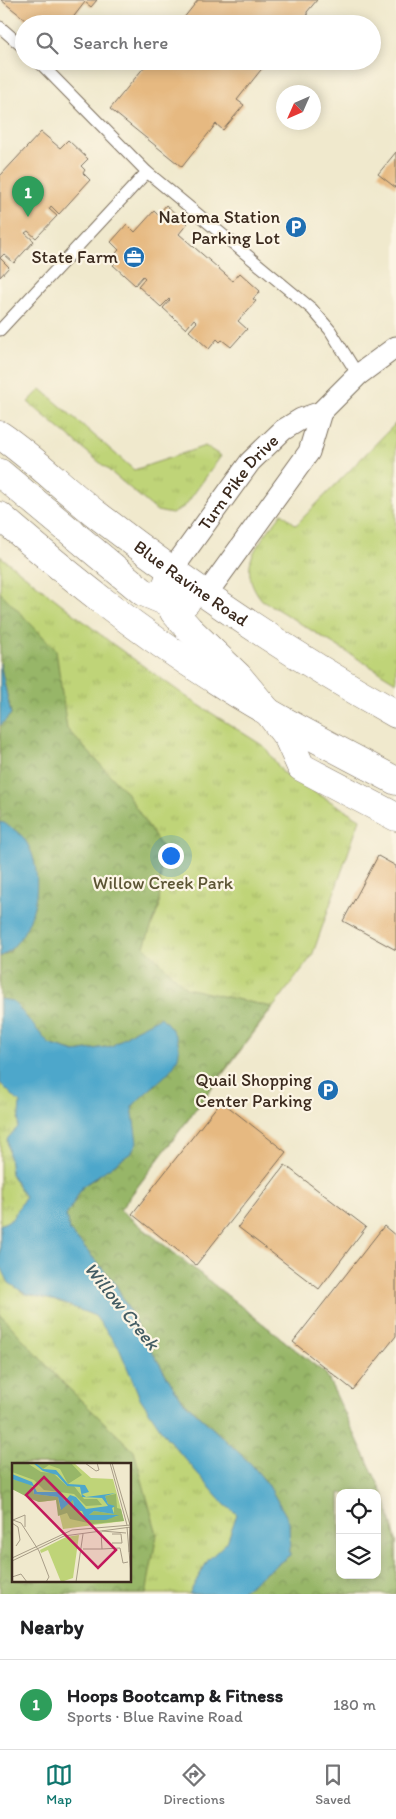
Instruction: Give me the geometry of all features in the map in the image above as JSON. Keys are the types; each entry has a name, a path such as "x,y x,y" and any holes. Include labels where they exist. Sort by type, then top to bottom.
{"main road":[{"name":"Blue Ravine Road","path":"3,434 96,514 205,596 316,668 396,714"},
{"path":"0,474 129,582 153,597 170,602 186,602 198,600 205,596"},
{"path":"0,516 66,572 148,636 269,713 396,781"},
{"path":"172,570 167,584 170,602 181,621 238,676 269,713 288,738 298,762 305,770 396,817"}],"street":[{"name":"Turn Pike Drive","path":"172,570 250,462 283,430 302,419 321,412 358,375 396,347"},
{"name":"Turn Pike Drive","path":"205,596 310,452 321,412"}],"lane":[{"path":"0,27 15,40"},
{"path":"47,70 147,172 312,309 330,330 358,375"},
{"path":"0,330 147,172"}],"green space":[{"path":"41,389 134,470 205,446 221,456 185,506 172,514 157,511 28,402"},
{"path":"396,423 396,682 262,600 254,587 250,575 250,564 259,544 282,513 296,525"},
{"name":"Willow Creek Park","path":"0,556 114,645 191,700 265,747 283,773 360,819 312,956 120,1210 326,1374 381,1489 336,1489 336,1579 381,1579 381,1490 396,1541 396,1594 0,1594"},
{"path":"0,592 56,650 67,729 126,792 162,848 159,907 144,946 186,988 272,1007 120,1210 326,1374 381,1489 336,1489 336,1579 381,1579 381,1490 396,1541 396,1594 237,1594 290,1555 269,1486 251,1464 180,1398 142,1335 115,1283 69,1230 66,1216 83,1186 100,1175 133,1124 132,1107 144,1092 156,1085 135,1030 112,1046 75,1052 49,1044 13,1002 0,999 0,957 11,951 4,823 0,822 0,726 11,714 0,663"},
{"path":"0,1314 60,1380 134,1451 157,1534 146,1594 0,1594"}],"water":[{"path":"0,663 11,714 0,726"},
{"path":"0,822 15,830 25,840 32,854 36,869 37,886 30,920 12,948 0,957"},
{"name":"Willow Creek","path":"0,999 13,1001 49,1044 75,1052 112,1046 135,1030 161,1017 173,1032 179,1045 178,1057 173,1067 132,1107 137,1142 131,1153 83,1186 66,1216 69,1230 115,1283 142,1335 180,1398 251,1464 269,1486 289,1521 290,1555 237,1594 189,1594 208,1560 227,1542 237,1514 225,1505 166,1437 140,1398 119,1348 95,1316 60,1302 26,1294 9,1283 0,1265 0,1225 12,1219 25,1197 11,1174 7,1139 18,1127 20,1103 0,1083"}],"building":[{"path":"1,0 97,0 91,7 85,2 75,15 20,15"},
{"path":"198,0 317,0 307,12 307,15 186,15"},
{"path":"142,70 261,70 237,100 244,105 223,130 216,124 182,167 110,109"},
{"path":"41,132 60,148 68,140 88,159 81,166 85,170 83,173 90,180 59,214 51,206 49,209 57,216 36,238 28,231 25,233 34,241 14,263 4,254 0,258 0,176"},
{"path":"396,152 396,188 378,174"},
{"path":"166,205 187,224 179,234 233,281 240,273 260,291 253,299 256,301 238,321 247,329 231,347 222,340 220,342 217,339 209,349 189,331 197,322 194,319 186,329 163,308 169,299 161,307 138,286 145,278 143,276 135,285 113,265 120,256 116,253 119,250 111,242 127,224 135,232 154,211 158,215"},
{"path":"0,258 9,267 0,277"},
{"path":"378,856 396,866 396,950 343,921"},
{"path":"221,1101 286,1152 196,1265 132,1214"},
{"path":"285,1165 366,1227 319,1289 238,1227"},
{"path":"384,1226 396,1236 396,1336 353,1390 293,1342"}],"place":[{"name":"Hoops Bootcamp & Fitness","path":"28,217"},
{"name":"Natoma Station Parking Lot","path":"296,227"},
{"name":"State Farm","path":"134,257"},
{"name":"Quail Shopping Center Parking","path":"328,1090"}]}
